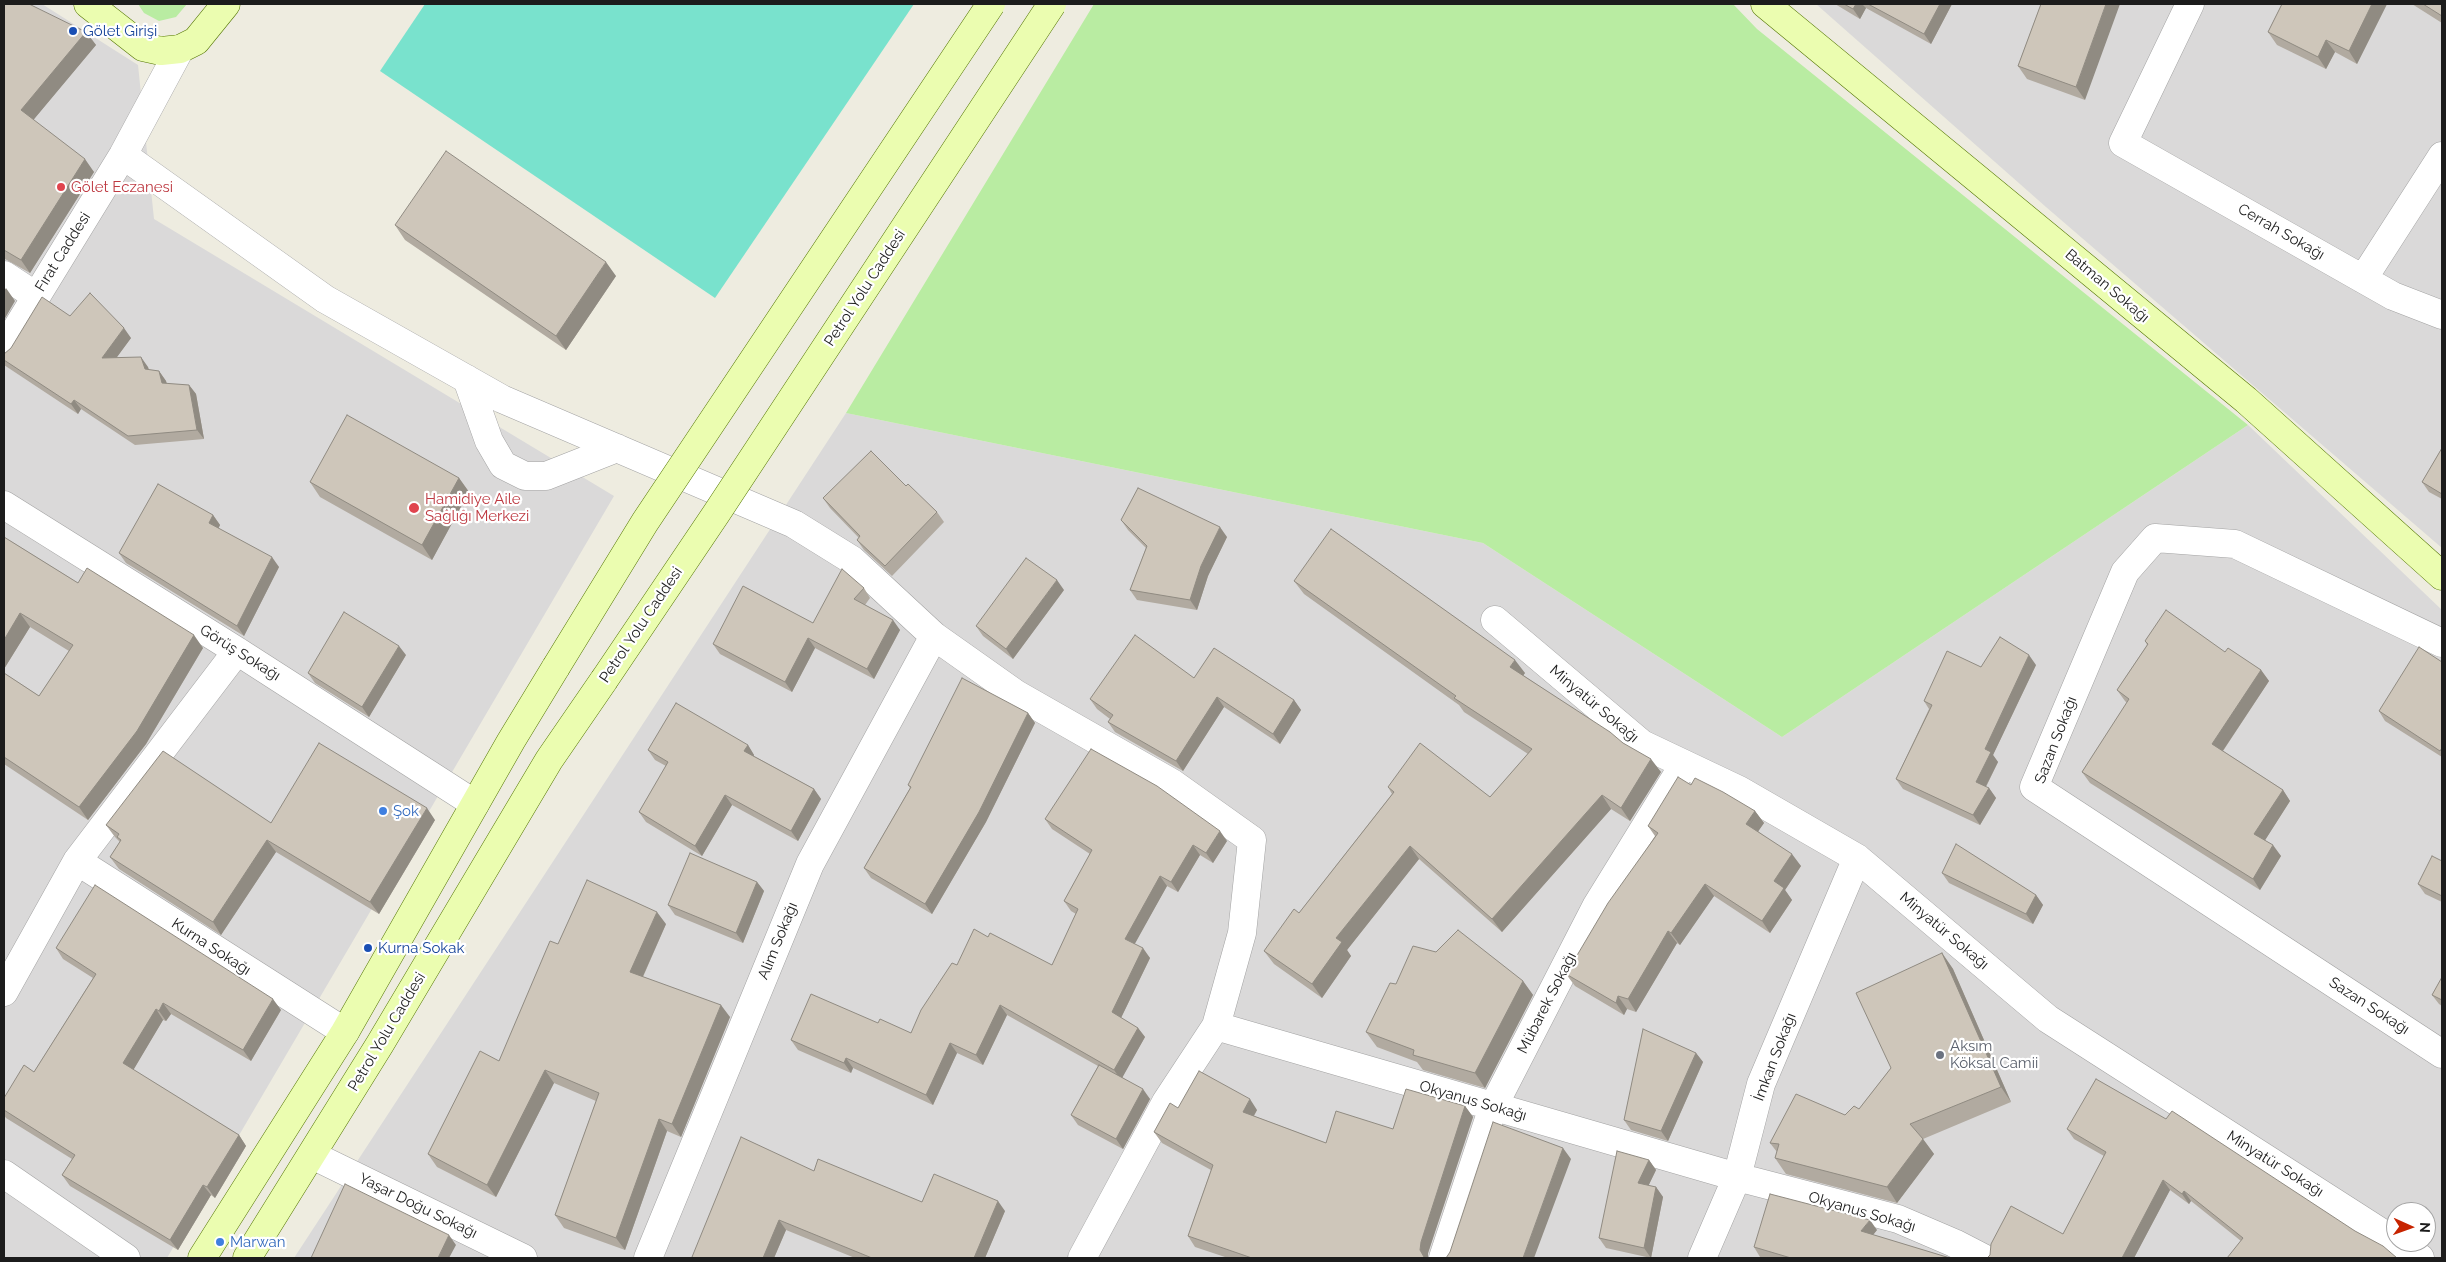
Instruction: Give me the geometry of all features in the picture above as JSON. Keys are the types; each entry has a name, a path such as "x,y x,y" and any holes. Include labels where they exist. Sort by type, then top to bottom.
{"main road":[{"path":"88,4 143,47 161,51 180,49 196,41 212,15 226,4"},
{"path":"111,4 117,22 128,37"},
{"path":"202,1258 345,1032 475,804 556,667 646,522 991,4"},
{"name":"Petrol Yolu Caddesi","path":"248,1258 549,760 722,506 1052,4"},
{"name":"Batman Sokağı","path":"1765,4 2246,400 2442,576"}],"street":[{"name":"Cerrah Sokağı","path":"2180,8 2124,143 2393,296 2442,315"},
{"name":"Fırat Caddesi","path":"4,348 123,155 180,49"},
{"path":"123,155 325,299 502,399 794,524 852,560 934,636 1016,694 1172,783 1252,840 1242,933 1216,1026 1166,1102 1082,1258"},
{"path":"2363,279 2442,156"},
{"path":"4,276 36,296"},
{"path":"467,379 489,442 503,465 525,476 546,476 618,448"},
{"name":"Görüş Sokağı","path":"4,505 237,651 475,804"},
{"name":"Sazan Sokağı","path":"2442,643 2235,544 2155,538 2125,572 2034,787 2442,1054"},
{"name":"Minyatür Sokağı","path":"1495,620 1642,744 1739,790 1857,858 2048,1019 2386,1236"},
{"name":"Alim Sokağı","path":"648,1258 810,864 934,636"},
{"path":"4,992 77,861 237,651"},
{"name":"Mübarek Sokağı","path":"1443,1258 1493,1107 1597,906 1684,764"},
{"name":"İmkan Sokağı","path":"1702,1258 1737,1177 1761,1084 1857,858"},
{"name":"Kurna Sokağı","path":"77,861 345,1032"},
{"name":"Okyanus Sokağı","path":"1216,1026 1737,1177 1898,1219 1951,1251 1983,1258"},
{"name":"Yaşar Doğu Sokağı","path":"312,1155 523,1258"},
{"path":"4,1174 126,1258"}],"shaded area":[{"path":"4,4 42,4 138,65 154,219 614,496 167,1258 4,1258"},
{"path":"425,4 914,4 715,298 380,71"},
{"path":"1816,4 2442,4 2442,548 2046,207"},
{"path":"846,413 1483,543 1782,737 2248,425 2442,610 2442,1258 294,1258"}],"green space":[{"path":"138,4 187,4 176,17 159,21 144,13"},
{"path":"1094,4 1733,4 1757,29 2248,425 1782,737 1483,543 846,413"}],"building":[{"path":"4,4 29,4 86,32 21,110 85,159 21,260 4,250"},
{"path":"1844,4 1856,4 1853,9"},
{"path":"1868,4 1940,4 1924,34"},
{"path":"2041,4 2106,4 2076,87 2018,66"},
{"path":"2282,4 2372,4 2349,51 2326,40 2318,57 2268,32"},
{"path":"2423,4 2442,4 2442,16"},
{"path":"446,151 606,262 556,336 395,225"},
{"path":"90,293 124,328 102,358 141,357 145,369 159,371 162,383 189,385 197,430 128,436 74,400 71,404 4,360 4,354 11,348 42,297 70,316"},
{"name":"Hamidiye Aile Sağlığı Merkezi","path":"347,415 459,478 422,545 310,482"},
{"path":"2442,448 2442,494 2422,482"},
{"path":"871,451 906,486 908,484 937,512 885,566 857,540 860,536 823,498"},
{"path":"158,484 213,515 209,523 272,557 237,626 119,553"},
{"path":"1138,488 1220,527 1201,566 1190,600 1130,590 1147,546 1121,520"},
{"path":"1331,529 1515,660 1510,667 1610,732 1623,743 1651,759 1621,808 1602,795 1492,919 1410,846 1336,938 1342,942 1312,984 1264,951 1294,909 1299,913 1394,792 1388,787 1420,743 1490,797 1532,749 1454,698 1456,696 1294,581"},
{"path":"4,537 78,583 87,568 194,635 137,731 79,807 4,757 4,673 39,696 73,645 20,613 4,640"},
{"path":"1026,558 1057,580 1006,649 976,626"},
{"path":"842,569 864,588 854,599 893,620 867,669 808,638 785,682 713,644 743,586 813,623"},
{"path":"2166,610 2225,652 2228,648 2261,670 2212,744 2283,790 2254,834 2273,845 2253,879 2082,772 2129,699 2117,690 2148,644 2145,641"},
{"path":"344,612 399,646 362,707 308,673"},
{"path":"1135,635 1194,678 1214,648 1294,700 1273,734 1217,697 1176,761 1108,722 1113,715 1090,699"},
{"path":"2000,637 2029,655 1985,749 1991,752 1976,782 1989,788 1973,815 1896,779 1932,705 1924,701 1947,651 1981,667"},
{"path":"2419,647 2442,662 2442,748 2440,751 2379,711"},
{"path":"962,678 1028,713 979,812 925,904 864,868 911,787 908,785"},
{"path":"676,703 748,745 744,751 814,789 791,831 725,795 695,846 639,812 668,762 648,750"},
{"path":"319,743 427,808 370,902 267,840 213,922 110,857 121,840 117,837 119,834 106,825 163,751 271,823"},
{"path":"1091,749 1157,786 1220,831 1206,853 1193,845 1171,882 1160,876 1125,939 1143,948 1112,1012 1138,1028 1114,1070 1000,1005 976,1055 950,1043 926,1095 846,1058 844,1063 791,1040 811,994 878,1023 880,1019 911,1033 921,1010 952,963 957,965 974,929 988,937 990,933 1052,965 1078,909 1064,901 1092,850 1045,819"},
{"path":"1678,777 1691,785 1695,778 1755,811 1746,824 1792,854 1774,881 1784,888 1762,921 1705,884 1671,933 1668,931 1628,999 1618,996 1616,1003 1566,974 1608,903 1658,833 1648,826"},
{"path":"1956,844 2036,895 2026,914 1942,873"},
{"path":"690,853 757,882 736,933 668,905"},
{"path":"2432,856 2442,861 2442,896 2418,884"},
{"path":"587,880 657,912 630,972 721,1005 672,1124 659,1119 616,1238 555,1215 599,1093 545,1070 487,1185 428,1154 480,1051 499,1061 550,941 558,944"},
{"path":"95,885 273,999 243,1050 163,1003 159,1011 156,1009 123,1063 239,1135 207,1187 203,1185 170,1240 62,1175 75,1155 4,1110 4,1098 24,1065 34,1072 96,974 56,948"},
{"path":"1458,930 1523,981 1475,1073 1413,1055 1414,1050 1366,1032 1390,983 1396,984 1413,946 1436,952"},
{"path":"1942,953 2001,1087 1910,1124 1923,1139 1887,1187 1775,1158 1779,1144 1770,1143 1796,1094 1845,1115 1854,1106 1859,1109 1891,1068 1856,993"},
{"path":"2442,977 2442,1000 2432,995"},
{"path":"1643,1029 1696,1053 1661,1131 1624,1120"},
{"path":"1099,1065 1143,1089 1116,1139 1071,1115"},
{"path":"1199,1071 1250,1099 1243,1112 1326,1143 1336,1111 1393,1129 1406,1089 1465,1106 1421,1242 1420,1250 1425,1258 1252,1258 1188,1236 1213,1165 1154,1132 1170,1103 1178,1108"},
{"path":"2096,1079 2166,1119 2172,1111 2355,1231 2383,1246 2386,1249 2386,1252 2390,1252 2397,1258 2227,1258 2243,1238 2184,1191 2182,1194 2163,1180 2122,1258 1987,1258 1990,1255 1991,1244 2011,1206 2063,1234 2106,1152 2067,1129"},
{"path":"1493,1122 1563,1148 1523,1258 1446,1258 1450,1252"},
{"path":"741,1137 814,1171 818,1159 922,1202 934,1174 998,1201 974,1258 872,1258 779,1220 763,1258 694,1258 692,1257"},
{"path":"1617,1151 1649,1160 1638,1183 1656,1187 1644,1248 1599,1238"},
{"path":"345,1184 449,1235 438,1258 311,1258"},
{"path":"1770,1194 1870,1220 1861,1231 1950,1258 1791,1258 1754,1247"}],"place":[{"name":"Gölet Girişi","path":"73,31"},
{"name":"Gölet Eczanesi","path":"61,187"},
{"name":"Hamidiye Aile Sağlığı Merkezi","path":"414,508"},
{"name":"Şok","path":"383,811"},
{"name":"Kurna Sokak","path":"368,948"},
{"name":"Aksım Köksal Camii","path":"1940,1055"},
{"name":"Marwan","path":"220,1242"}]}
